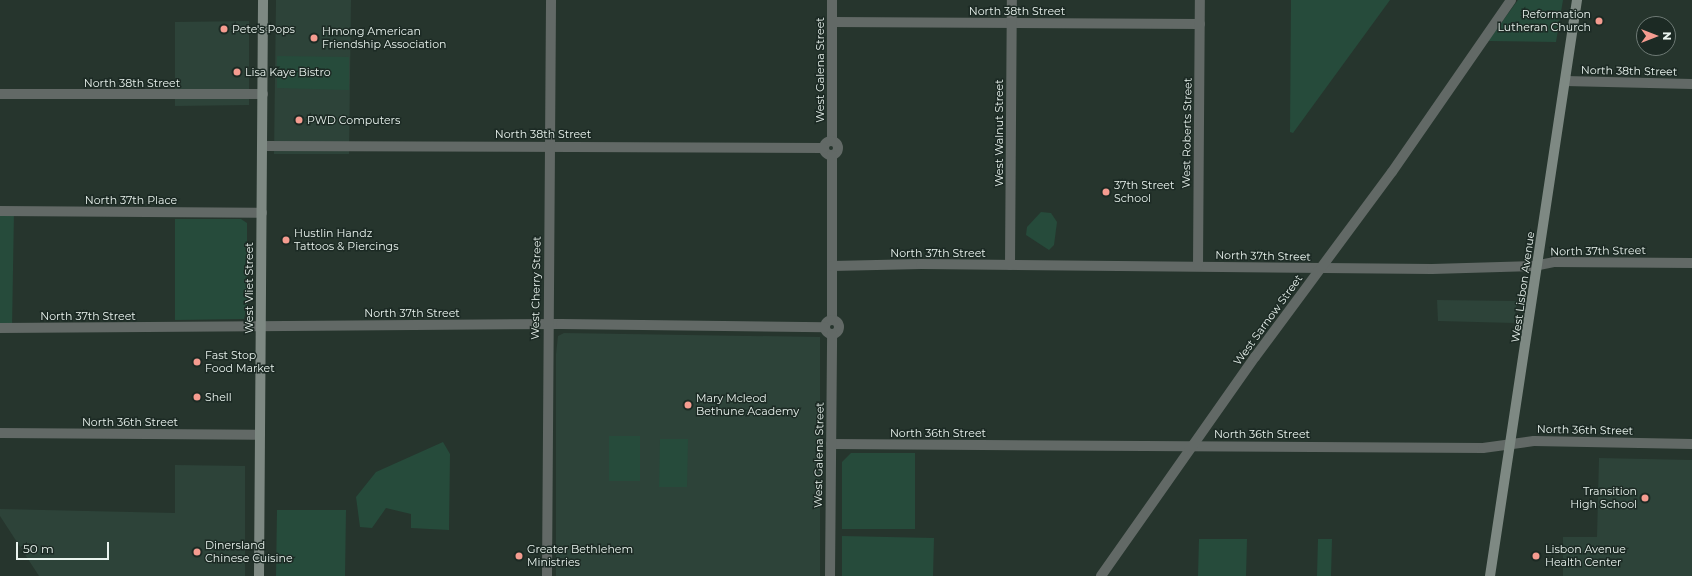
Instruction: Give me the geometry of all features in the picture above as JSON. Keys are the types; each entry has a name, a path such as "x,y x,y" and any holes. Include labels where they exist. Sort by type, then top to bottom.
{"main road":[{"name":"West Vliet Street","path":"259,576 264,0"},
{"name":"West Lisbon Avenue","path":"1490,576 1512,444 1577,0"}],"street":[{"name":"West Cherry Street","path":"547,576 547,325 551,0"},
{"name":"West Galena Street","path":"830,576 830,327 832,266 829,148 833,22 832,0"},
{"name":"West Walnut Street","path":"1010,266 1012,0"},
{"name":"West Roberts Street","path":"1198,266 1200,0"},
{"name":"West Sarnow Street","path":"1101,576 1319,269 1392,172 1511,0"},
{"name":"North 38th Street","path":"833,22 1200,24"},
{"name":"North 38th Street","path":"1565,81 1692,84"},
{"name":"North 38th Street","path":"0,94 263,94"},
{"name":"North 38th Street","path":"262,146 829,148"},
{"name":"North 37th Place","path":"0,211 262,213"},
{"name":"North 37th Street","path":"832,266 1198,266 1319,269 1432,269 1538,265 1554,262 1692,263"},
{"name":"North 37th Street","path":"0,328 547,325 830,327"},
{"name":"North 36th Street","path":"0,433 260,435"},
{"name":"North 36th Street","path":"831,444 1483,448 1534,441 1692,444"}],"shaded area":[{"path":"276,0 351,0 349,154 274,154"},
{"path":"1291,0 1390,0 1293,133 1290,132"},
{"path":"1518,0 1563,0 1556,42 1488,41"},
{"path":"249,21 249,105 175,106 175,22"},
{"path":"277,56 349,57 349,90 277,88"},
{"path":"0,211 14,211 12,328 0,328"},
{"path":"1041,212 1051,213 1057,222 1054,245 1049,250 1026,235 1027,227"},
{"path":"175,219 241,219 247,223 247,306 244,319 175,320"},
{"path":"1437,300 1517,301 1514,323 1438,321"},
{"name":"Mary Mcleod Bethune Academy","path":"564,333 820,337 820,576 556,576 556,354 558,336"},
{"path":"609,436 640,436 640,481 609,481"},
{"path":"660,439 688,439 687,487 659,487"},
{"path":"443,442 450,454 449,530 411,528 411,514 386,508 372,528 360,527 356,497 376,472"},
{"path":"851,453 915,453 915,529 842,529 842,462"},
{"name":"Transition High School","path":"1599,458 1692,460 1692,576 1563,576 1563,537 1597,537"},
{"path":"175,465 245,466 245,576 39,576 0,516 0,509 175,513"},
{"path":"277,510 346,510 345,576 276,576"},
{"path":"842,536 934,538 933,576 842,576"},
{"path":"1199,539 1247,539 1246,576 1198,576"},
{"path":"1318,539 1332,539 1331,576 1317,576"}],"place":[{"name":"Reformation Lutheran Church","path":"1599,21"},
{"name":"Pete's Pops","path":"224,29"},
{"name":"Hmong American Friendship Association","path":"314,38"},
{"name":"Lisa Kaye Bistro","path":"237,72"},
{"name":"PWD Computers","path":"299,120"},
{"name":"37th Street School","path":"1106,192"},
{"name":"Hustlin Handz Tattoos & Piercings","path":"286,240"},
{"name":"Fast Stop Food Market","path":"197,362"},
{"name":"Shell","path":"197,397"},
{"name":"Mary Mcleod Bethune Academy","path":"688,405"},
{"name":"Transition High School","path":"1645,498"},
{"name":"Dinersland Chinese Cuisine","path":"197,552"},
{"name":"Greater Bethlehem Ministries","path":"519,556"},
{"name":"Lisbon Avenue Health Center","path":"1536,556"}]}
